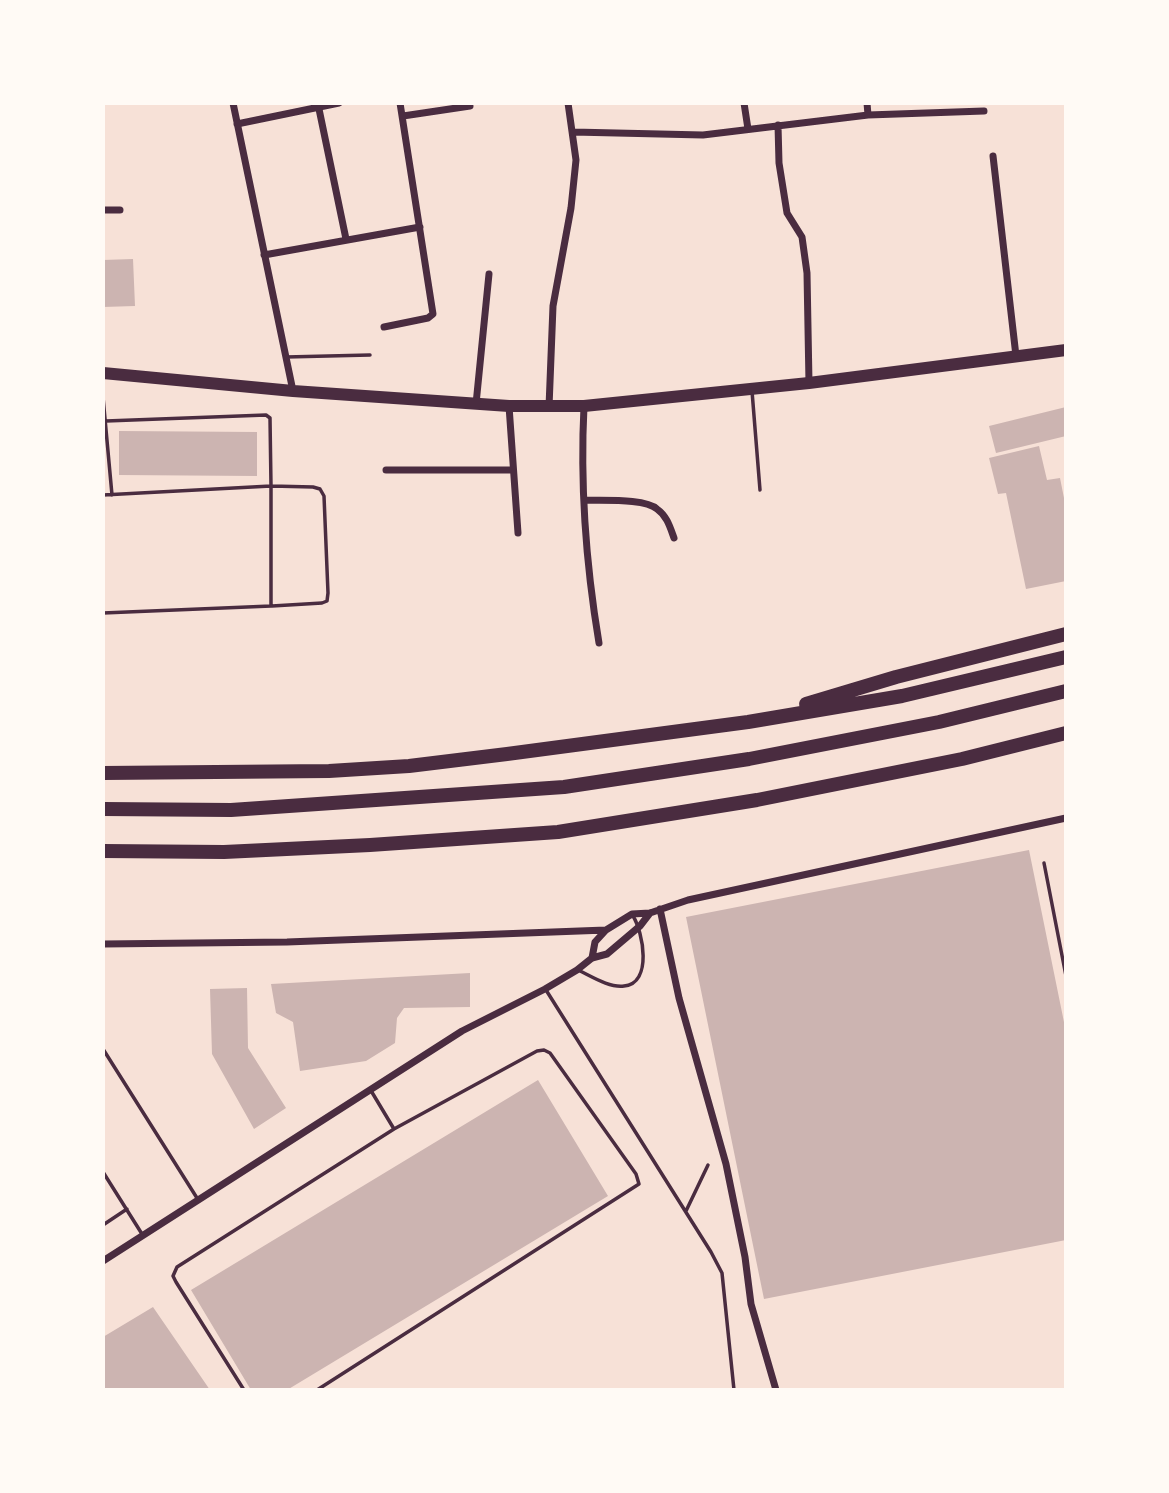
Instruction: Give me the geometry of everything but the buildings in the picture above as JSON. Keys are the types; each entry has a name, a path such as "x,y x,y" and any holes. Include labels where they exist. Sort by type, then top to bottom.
{"highway":[{"path":"748,722 896,677 1066,634"},
{"path":"103,772 329,771 409,766 748,722 902,695 1066,657"},
{"path":"103,809 231,810 564,788 749,759 939,722 1066,691"},
{"path":"103,851 224,852 558,832 757,800 962,759 1066,733"}],"main road":[{"path":"103,373 293,391 549,407 584,406 809,383 1066,350"}],"street":[{"path":"233,103 293,391"},
{"path":"237,124 338,103"},
{"path":"384,327 428,318 433,314 400,103"},
{"path":"549,407 552,306 571,208 576,160 568,103"},
{"path":"744,103 748,129"},
{"path":"867,103 868,115"},
{"path":"402,116 470,106"},
{"path":"319,109 346,239"},
{"path":"573,132 704,135 868,115 984,111"},
{"path":"778,125 779,163 787,213 802,237 807,272 809,383"},
{"path":"993,156 1016,356"},
{"path":"103,210 120,210"},
{"path":"264,255 419,227"},
{"path":"477,404 489,274"},
{"path":"509,406 518,533"},
{"path":"584,406 582,440 587,558 599,643"},
{"path":"386,470 513,470"},
{"path":"584,500 646,503 656,507 669,524 674,538"},
{"path":"592,958 595,942 606,930 632,914 650,913 688,900 1066,818"},
{"path":"660,909 679,998 726,1164 745,1257 751,1304 776,1390"},
{"path":"103,1261 462,1031 545,989 578,970 592,958 607,954 640,926 650,913"},
{"path":"103,944 287,942 606,930"}],"lane":[{"path":"286,357 370,355"},
{"path":"751,389 760,490"},
{"path":"103,397 112,495"},
{"path":"106,421 266,415 272,422 271,606"},
{"path":"103,495 271,486 320,489 324,496 328,593 327,601 322,603 103,613"},
{"path":"1044,863 1066,975"},
{"path":"578,970 613,986 626,986 637,980 643,969 640,926 632,914"},
{"path":"545,989 722,1273 734,1390"},
{"path":"103,1049 199,1200"},
{"path":"244,1390 176,1282 173,1276 177,1267 394,1129 537,1051 550,1053 636,1174 639,1184 317,1390"},
{"path":"370,1089 394,1129"},
{"path":"686,1212 708,1165"},
{"path":"103,1172 143,1236"},
{"path":"103,1225 127,1209"}]}
